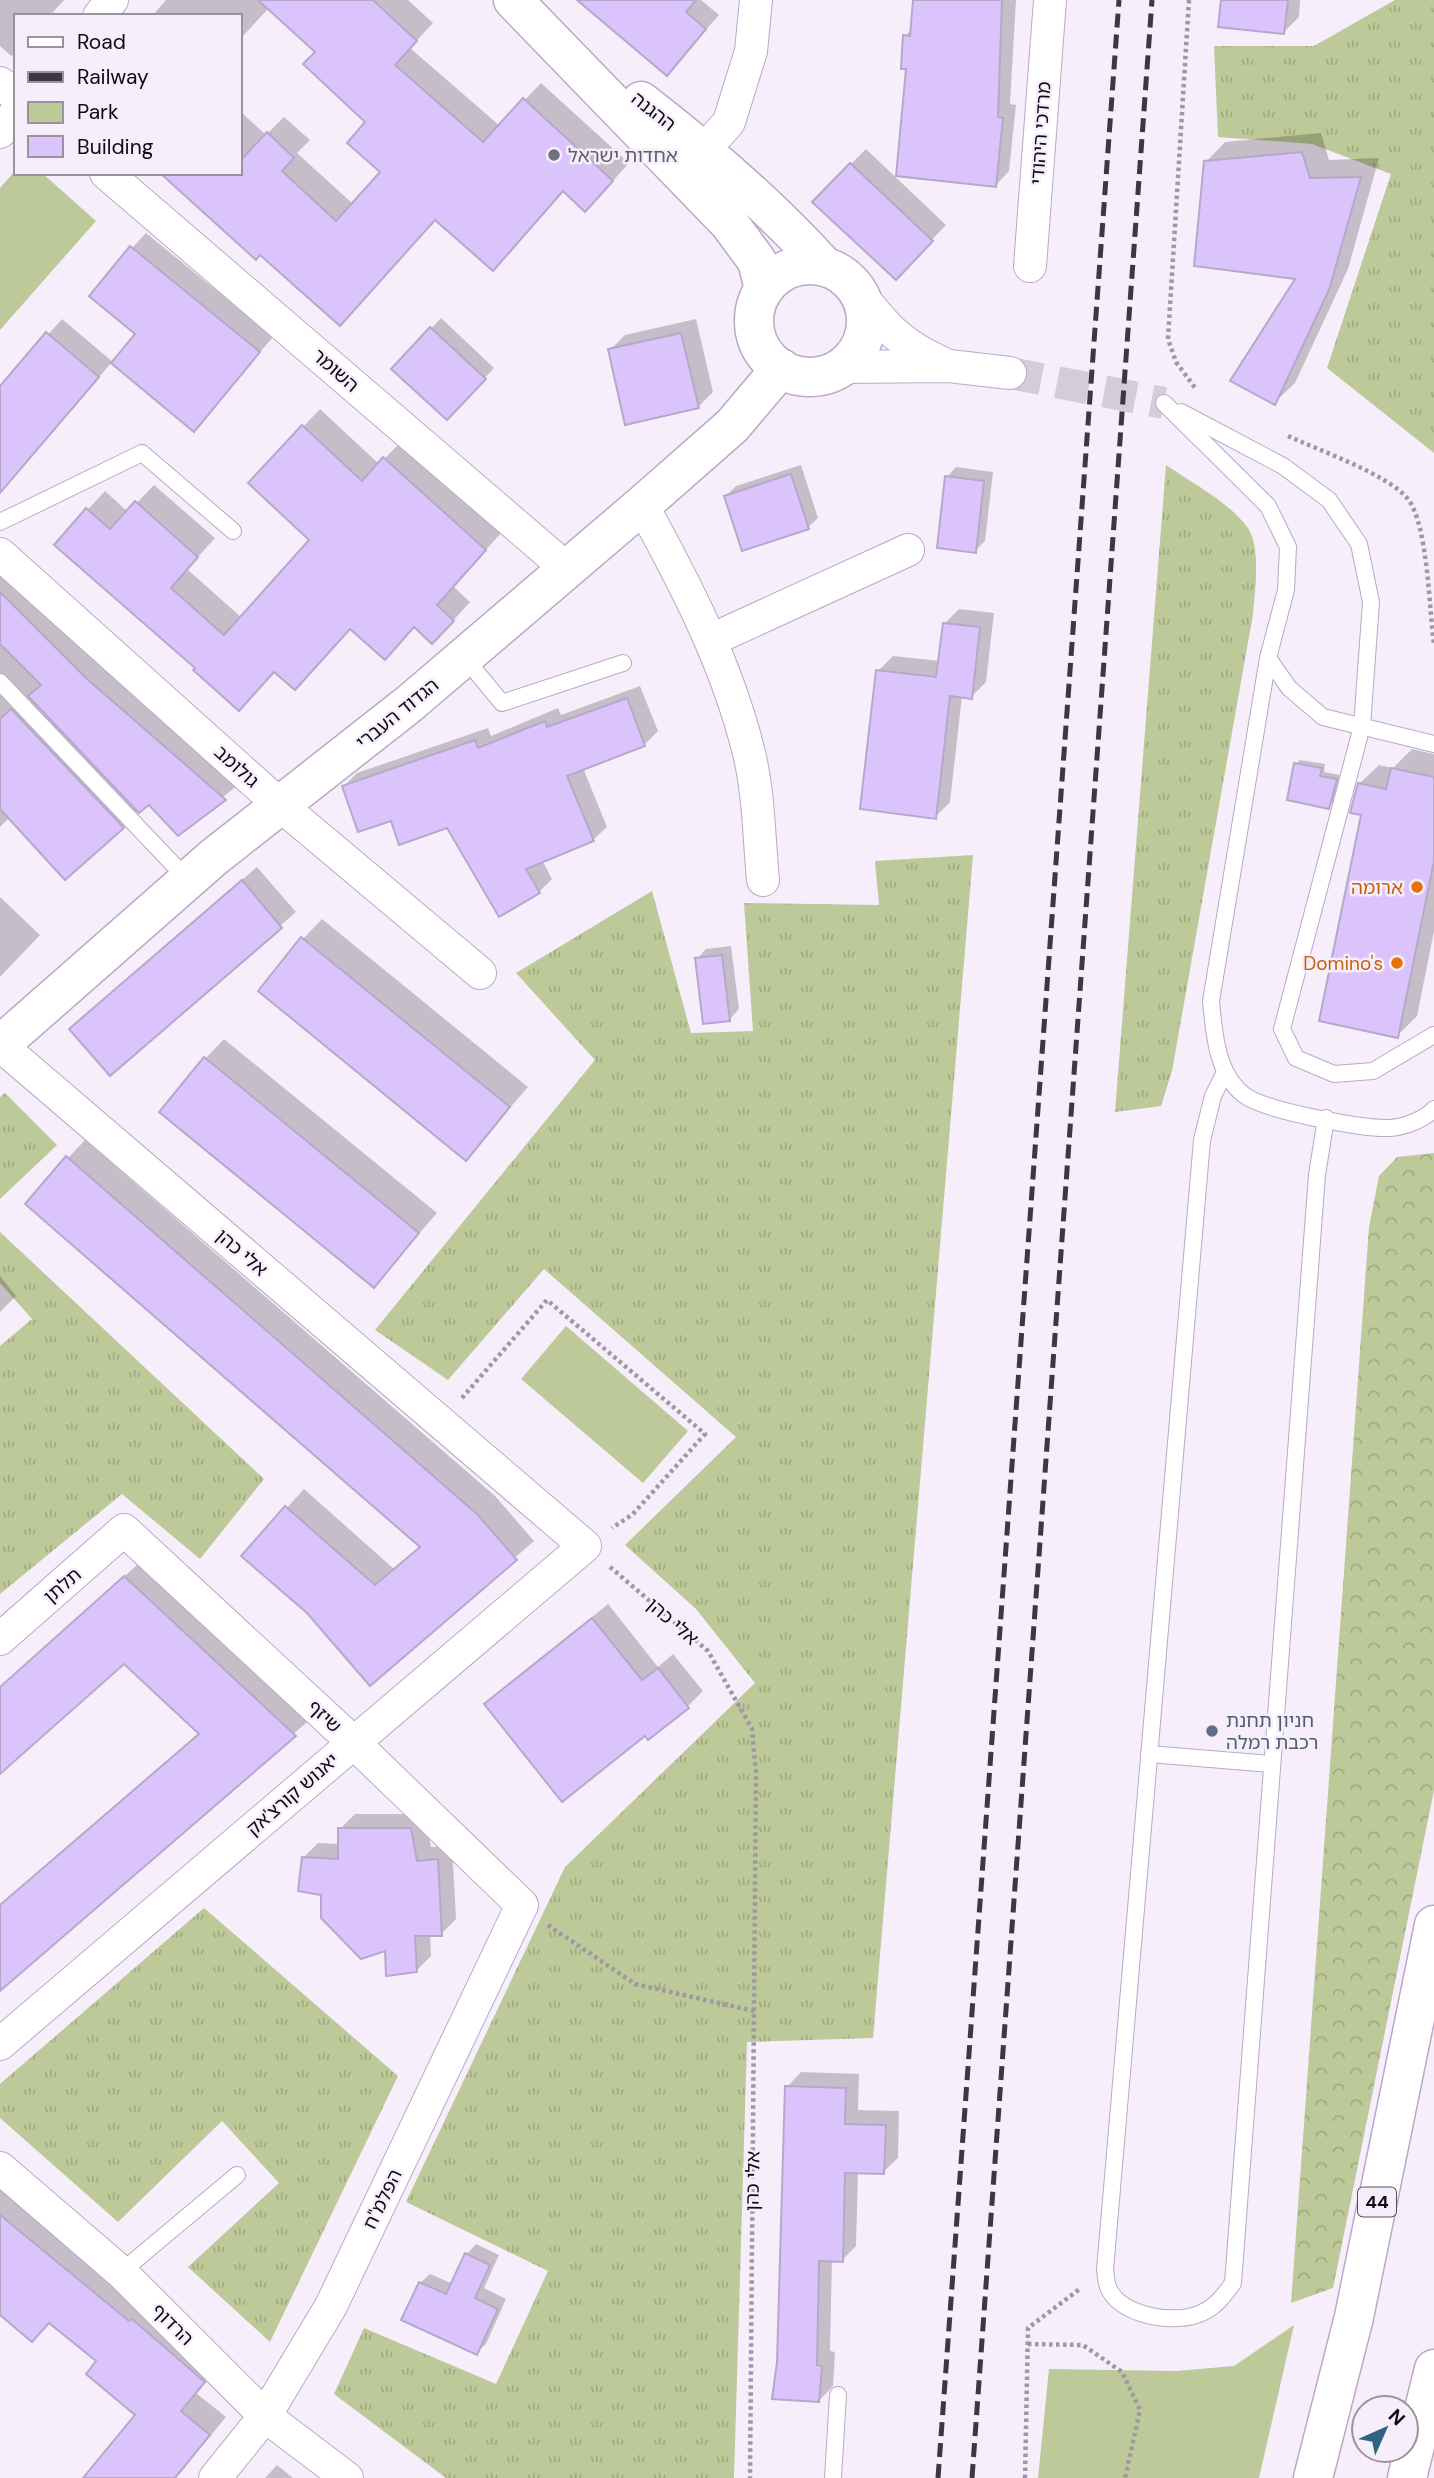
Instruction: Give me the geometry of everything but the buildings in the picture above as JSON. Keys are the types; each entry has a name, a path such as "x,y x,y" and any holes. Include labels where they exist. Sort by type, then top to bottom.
{"main road":[{"name":"ההגנה","path":"525,10 694,161 784,222 825,267"},
{"name":"ההגנה","path":"694,161 729,223 757,261 764,289"},
{"path":"808,265 825,267 842,274 859,293 866,321 864,338 855,354 842,367 812,377 781,368 767,356 758,341 756,305 764,289 776,276 791,268 808,265"},
{"name":"הגדוד העברי","path":"0,1045 188,880 409,704 642,505 732,426 781,368"},
{"name":"44","path":"1313,2478 1354,2317 1434,1925"},
{"path":"1406,2478 1434,2369"}],"street":[{"path":"101,14 112,0"},
{"path":"694,161 729,122 740,94 751,51 755,0"},
{"name":"מרדכי היהודי","path":"1030,266 1050,0"},
{"path":"0,83 14,94"},
{"path":"0,132 14,115"},
{"name":"השומר","path":"108,175 566,568"},
{"path":"859,293 885,326 912,350 950,366"},
{"path":"842,367 950,366 1010,373"},
{"path":"642,505 686,585 724,669 750,756 763,880"},
{"path":"711,640 908,551"},
{"name":"גולומב","path":"0,554 280,805 480,973"},
{"name":"אלי כהן","path":"0,1045 585,1546"},
{"name":"תלתן","path":"0,1639 124,1530"},
{"name":"שיזף","path":"124,1530 353,1742 522,1905"},
{"name":"יאנוש קורצ'אק","path":"0,2044 585,1546"},
{"name":"הפלמ\"ח","path":"215,2478 265,2416 331,2306 522,1905"},
{"name":"הרדוף","path":"0,2168 121,2272 265,2416 347,2478"}],"lane":[{"path":"1434,1035 1373,1071 1334,1074 1296,1058 1282,1029 1362,726 1371,601 1359,544 1329,500 1283,466 1164,403 1268,506 1288,547 1286,590 1268,658 1211,1000 1215,1039 1225,1073 1244,1095 1280,1112 1391,1128 1427,1117 1434,1109"},
{"path":"0,522 142,453 233,531"},
{"path":"463,657 502,703 623,663"},
{"path":"1268,658 1289,688 1323,717 1434,744"},
{"path":"0,681 188,880"},
{"path":"1225,1073 1213,1096 1202,1140 1105,2270 1108,2287 1116,2298 1147,2315 1171,2319 1196,2315 1207,2309 1217,2303 1233,2283 1317,1175 1326,1118"},
{"path":"1149,1754 1271,1764"},
{"path":"121,2272 237,2175"},
{"path":"834,2478 838,2395"}],"path":[{"path":"1189,0 1168,339 1176,362 1193,387 1203,393"},
{"path":"1282,433 1390,484 1408,499 1423,539 1434,644"},
{"path":"441,1422 547,1300 705,1434 633,1514 585,1546"},
{"name":"אלי כהן","path":"585,1546 708,1651 752,1729 756,1772 750,2478"},
{"path":"522,1905 582,1950 635,1984 754,2011"},
{"path":"1025,2478 1028,2328 1105,2270"},
{"path":"1028,2344 1083,2345 1122,2372 1140,2410 1125,2478"}],"green space":[{"path":"1395,0 1434,0 1434,453 1327,368 1391,174 1312,144 1218,137 1214,46 1314,46"},
{"path":"14,172 14,175 44,175 96,221 0,330 0,188"},
{"path":"1166,465 1221,501 1248,528 1255,546 1255,593 1172,1071 1161,1106 1115,1112"},
{"path":"973,855 873,2038 747,2042 734,2478 446,2478 334,2394 364,2328 496,2384 548,2271 406,2202 565,1867 755,1683 696,1609 625,1545 736,1437 544,1269 448,1380 375,1330 595,1060 516,973 652,891 691,1033 753,1031 744,903 879,905 875,861"},
{"path":"5,1093 57,1145 0,1199 0,1097"},
{"path":"1434,1153 1434,1790 1333,2288 1291,2303 1369,1227 1379,1176 1397,1157"},
{"path":"0,1232 264,1479 200,1559 122,1494 0,1594 0,1346 32,1319 0,1283"},
{"path":"566,1326 688,1431 643,1483 521,1379"},
{"path":"204,1908 398,2076 270,2342 188,2267 279,2183 222,2121 118,2222 0,2118 0,2084"},
{"path":"1294,2325 1259,2478 1038,2478 1049,2369 1177,2371 1234,2366"}],"tunnel":[{"path":"1010,373 1164,403"}],"railway":[{"path":"938,2478 1119,0"},
{"path":"972,2478 1152,0"}],"place":[{"name":"אחדות ישראל","path":"554,155"},
{"name":"ארומה","path":"1417,887"},
{"name":"Domino's","path":"1397,963"},
{"name":"חניון תחנת רכבת רמלה","path":"1212,1731"}]}
